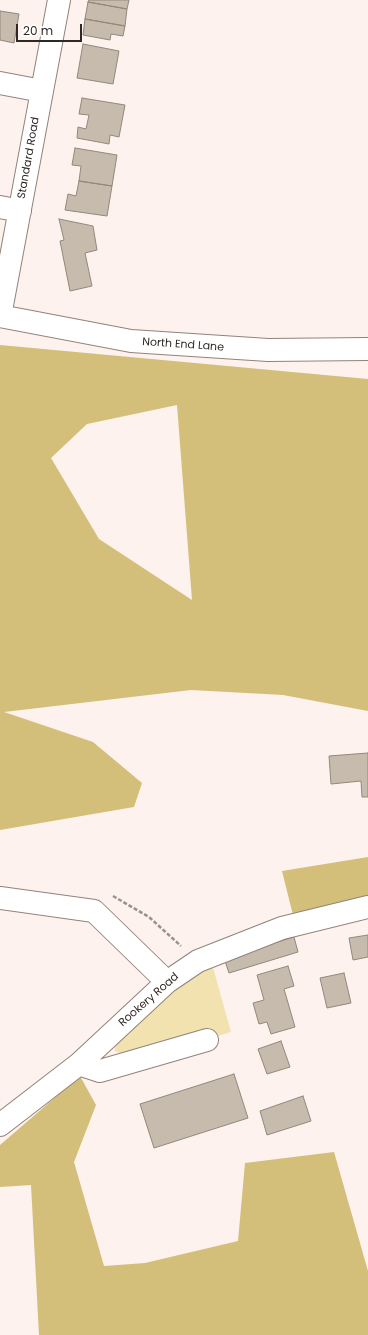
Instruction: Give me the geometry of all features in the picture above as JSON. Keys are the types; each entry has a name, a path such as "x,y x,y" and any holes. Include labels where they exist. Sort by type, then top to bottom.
{"street":[{"name":"Standard Road","path":"0,316 10,209 42,91 59,0"},
{"path":"0,83 42,91"},
{"name":"North End Lane","path":"0,316 131,341 268,350 368,349"},
{"path":"0,898 94,911 167,982"},
{"name":"Rookery Road","path":"0,1125 79,1064 167,982 198,961 282,928 368,907"},
{"path":"79,1064 100,1071 206,1040"}],"shaded area":[{"path":"0,345 368,379 368,711 283,695 191,690 4,712 93,742 142,783 134,807 0,830","holes":["177,405 192,600 99,539 51,458 87,424"]},
{"path":"368,857 368,900 293,915 282,871"},
{"path":"212,964 231,1032 139,1060 115,1051 114,1041 170,987"},
{"path":"80,1076 96,1105 74,1162 104,1266 145,1263 238,1241 245,1163 334,1152 368,1271 368,1335 39,1335 31,1185 0,1187 0,1145"}],"building":[{"path":"89,0 129,0 127,9 88,2"},
{"path":"88,2 127,9 125,26 85,19"},
{"path":"0,11 19,14 14,43 0,40"},
{"path":"85,19 125,26 123,36 111,34 110,40 83,35"},
{"path":"83,44 119,51 113,84 77,78"},
{"path":"82,98 125,105 119,137 110,135 109,144 77,138 78,127 86,129 89,115 79,114"},
{"path":"75,148 117,155 112,186 79,181 81,166 72,165"},
{"path":"79,181 112,186 107,216 65,210 68,194 76,196"},
{"path":"59,219 93,226 97,250 85,253 92,286 70,291 60,241 64,240"},
{"path":"368,753 368,797 362,797 361,781 331,784 329,756"},
{"path":"368,935 368,957 353,960 349,938"},
{"path":"294,937 298,952 229,973 224,958"},
{"path":"288,966 294,986 284,989 295,1027 271,1034 267,1022 259,1024 253,1003 264,1000 257,975"},
{"path":"344,973 351,1003 327,1008 320,978"},
{"path":"281,1041 290,1067 267,1074 258,1049"},
{"path":"234,1074 248,1118 154,1148 140,1104"},
{"path":"303,1096 311,1121 267,1135 260,1111"}]}
